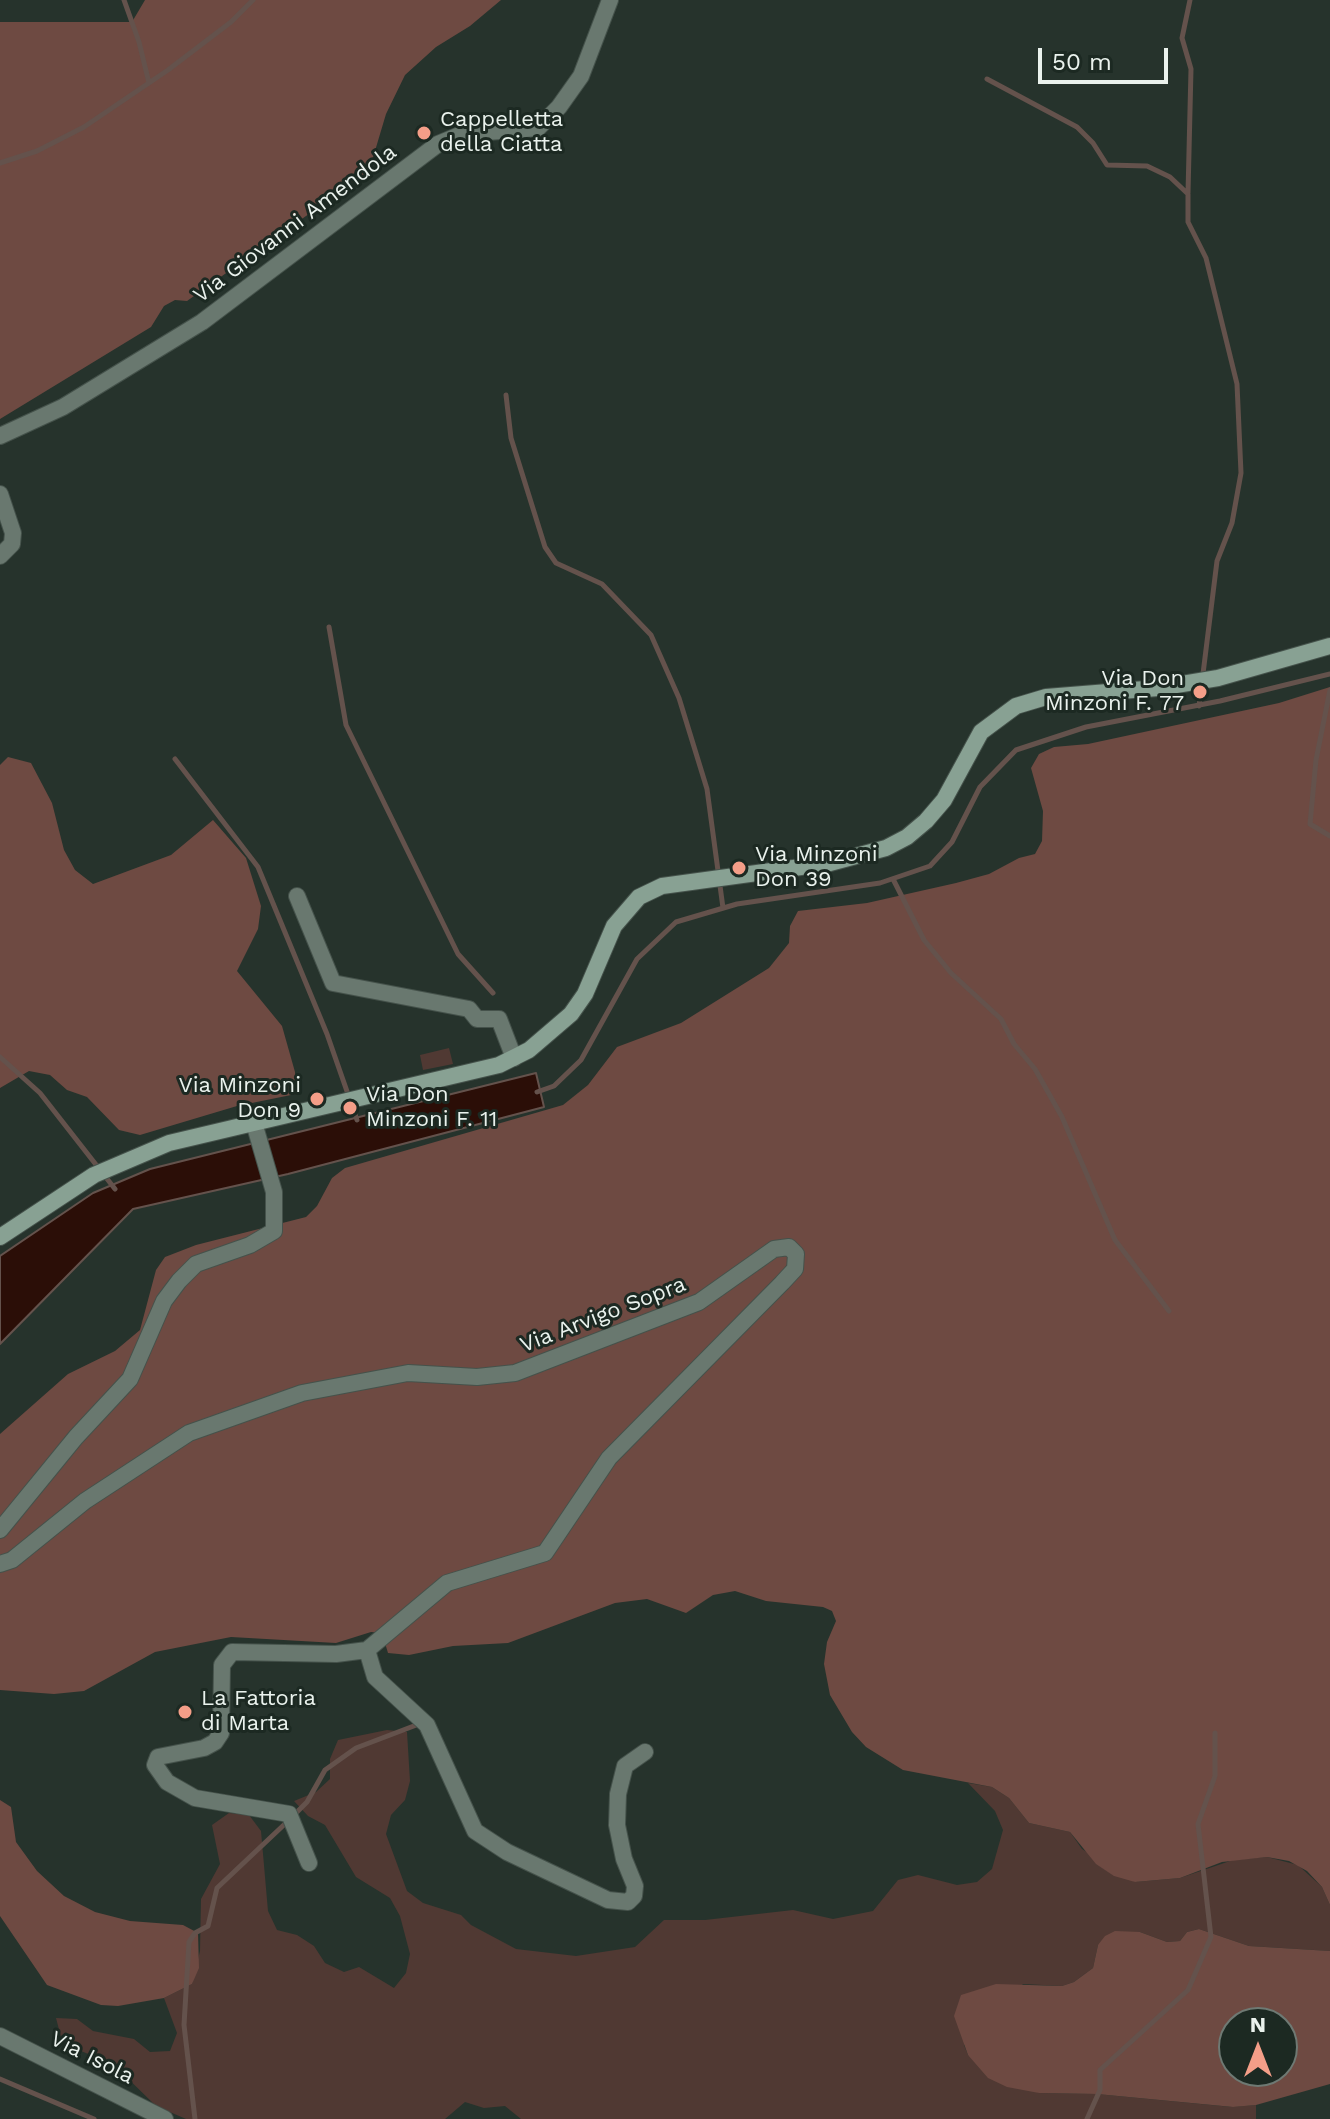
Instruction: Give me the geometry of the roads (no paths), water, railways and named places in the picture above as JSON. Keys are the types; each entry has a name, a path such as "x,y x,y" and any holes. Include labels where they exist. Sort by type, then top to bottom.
{"main road":[{"path":"0,1237 94,1175 169,1143 255,1128 514,1058 549,1035 571,1014 594,978 621,915 639,897 662,886 830,863 886,848 907,837 926,821 944,800 981,732 1016,706 1046,697 1158,688 1218,678 1330,646"}],"street":[{"name":"Via Giovanni Amendola","path":"0,436 63,407 202,322 438,144 462,134 538,128 559,107 581,76 610,0"},
{"path":"0,494 13,533 12,544 0,556"},
{"path":"297,896 333,983 469,1009 477,1019 499,1019 514,1058"},
{"path":"0,1530 76,1437 130,1379 164,1301 179,1281 196,1264 250,1245 274,1231 274,1192 255,1128"},
{"name":"Via Arvigo Sopra","path":"0,1564 12,1560 85,1501 189,1433 302,1393 408,1373 477,1377 515,1373 699,1302 774,1249 789,1247 796,1254 795,1269 609,1458 545,1553 447,1583 367,1650"},
{"path":"309,1863 289,1814 195,1798 167,1782 155,1765 158,1757 204,1748 215,1742 221,1733 222,1665 232,1652 336,1654 367,1650 375,1677 427,1725 475,1831 507,1852 608,1900 628,1902 634,1896 635,1886 624,1859 617,1825 618,1794 625,1766 645,1752"},
{"name":"Via Isola","path":"0,2036 165,2119"}],"waterway":[{"path":"124,0 149,83"},
{"path":"0,163 37,151 84,127 168,70 231,22 253,0"},
{"path":"1188,193 1191,69 1182,38 1190,0"},
{"path":"987,79 1077,127 1093,143 1107,165 1147,166 1170,177 1188,194 1188,222 1206,258 1237,384 1241,473 1232,523 1217,561 1199,706"},
{"path":"506,395 511,438 545,547 556,563 602,584 651,635 679,698 707,789 723,908"},
{"path":"329,627 346,725 458,954 493,993"},
{"path":"537,1092 554,1086 581,1060 637,959 676,922 737,904 880,883 930,866 952,842 980,787 1016,750 1086,727 1220,701 1330,674"},
{"path":"1330,690 1316,760 1310,824 1330,836"},
{"path":"175,759 258,867 327,1034 357,1120"},
{"path":"893,879 924,940 951,973 1001,1019 1014,1044 1035,1069 1062,1117 1115,1240 1169,1311"},
{"path":"0,1057 40,1093 115,1189"},
{"path":"295,1814 307,1802 325,1770 356,1748 419,1724"},
{"path":"1087,2119 1100,2090 1100,2070 1188,1990 1211,1937 1198,1824 1215,1776 1215,1733"},
{"path":"195,2119 184,2025 189,1942 195,1933 208,1926 217,1888 288,1821"},
{"path":"0,2079 94,2119"}],"place":[{"name":"Cappelletta della Ciatta","path":"424,133"},
{"name":"Via Don Minzoni F. 77","path":"1200,692"},
{"name":"Via Minzoni Don 39","path":"739,868"},
{"name":"Via Minzoni Don 9","path":"317,1099"},
{"name":"Via Don Minzoni F. 11","path":"350,1108"},
{"name":"La Fattoria di Marta","path":"185,1712"}]}
